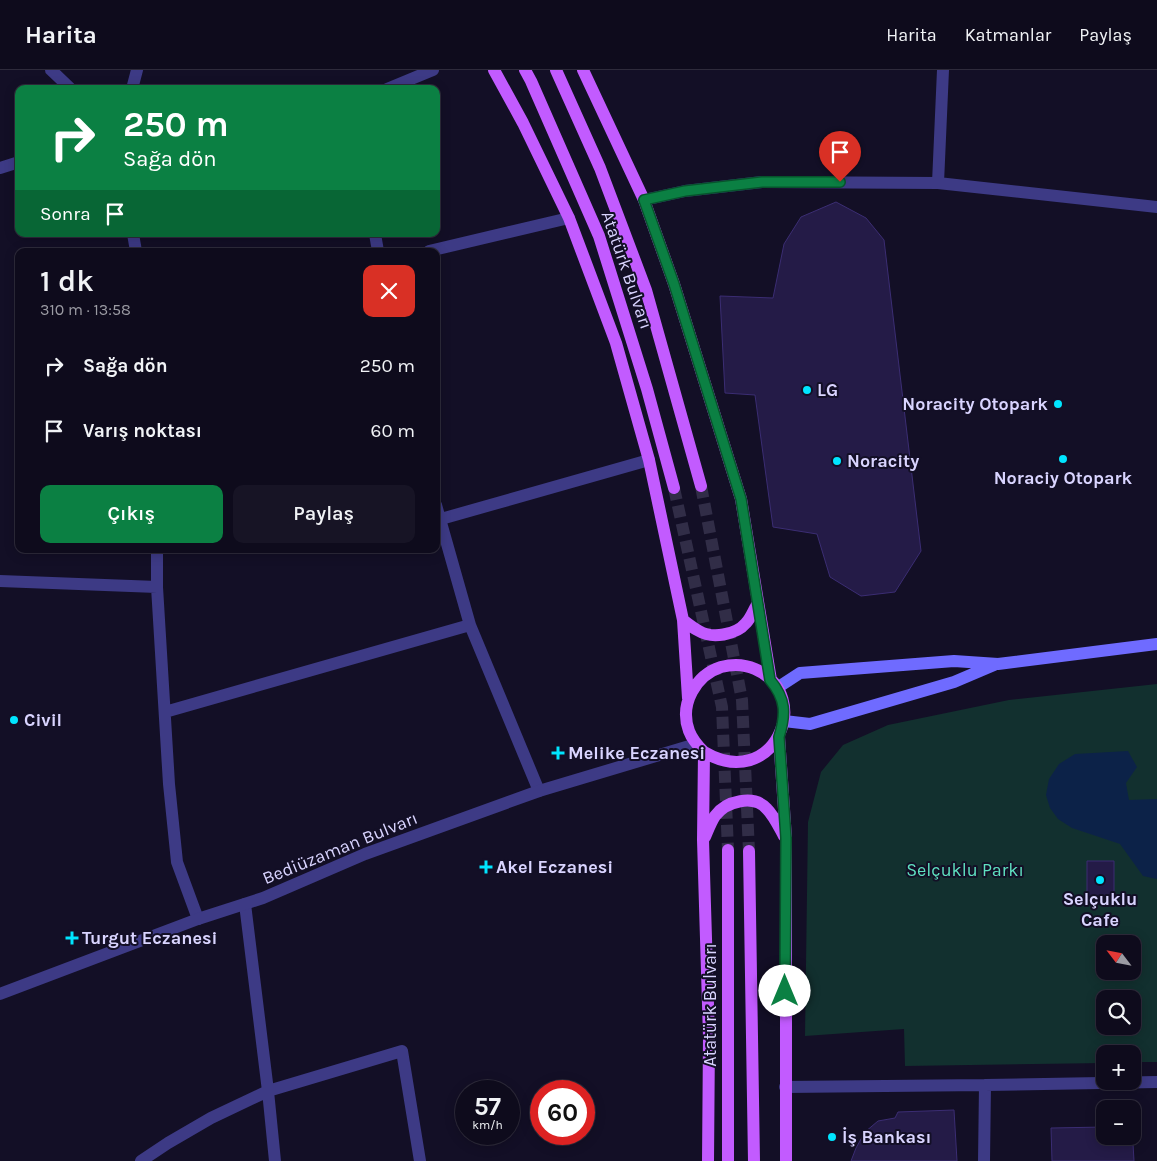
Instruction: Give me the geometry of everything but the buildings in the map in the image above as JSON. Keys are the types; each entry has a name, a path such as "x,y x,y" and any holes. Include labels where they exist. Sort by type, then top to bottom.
{"main road":[{"path":"494,70 523,123 569,218 616,343 649,460 682,620 688,698 686,714 688,730 700,748 716,760 730,763 745,762 758,757 770,748 779,737"},
{"name":"Atatürk Bulvarı","path":"525,70 532,82 599,236 648,389 674,488"},
{"name":"Atatürk Bulvarı","path":"556,70 600,168 646,290 701,486"},
{"path":"583,70 644,200 674,284 741,499 758,603 774,684 783,704 784,721 779,737 786,838 786,1161"},
{"path":"682,620 700,632 713,635 725,634 737,630 746,623 758,603"},
{"path":"774,684 800,673 954,661 998,664 1157,644"},
{"path":"784,721 810,724 954,682 998,664"},
{"path":"688,698 702,677 712,670 724,666 750,667 761,672 774,684"},
{"path":"700,748 709,1037 708,1161"},
{"path":"703,840 715,816 722,808 744,800 756,801 767,808 786,838"},
{"name":"Atatürk Bulvarı","path":"728,850 728,1161"},
{"path":"749,851 754,1161"}],"street":[{"path":"51,70 67,85"},
{"path":"133,85 137,70"},
{"path":"396,85 432,70"},
{"path":"938,183 943,70"},
{"path":"0,168 15,163"},
{"path":"644,200 685,191 762,182 938,183 1157,207"},
{"path":"440,248 569,218"},
{"path":"539,791 470,625 441,519 649,460"},
{"path":"157,553 169,784 177,862 198,919"},
{"path":"0,581 158,588"},
{"path":"166,712 470,625"},
{"name":"Bediüzaman Bulvarı","path":"0,994 198,919 263,898 365,854 539,791 700,748"},
{"path":"245,904 268,1091 274,1161"},
{"path":"141,1161 211,1118 268,1091 402,1051 420,1161"},
{"path":"785,1087 1157,1082"},
{"path":"984,1161 985,1085"}],"green space":[{"name":"Selçuklu Parkı","path":"1157,684 1157,1062 1141,1062 1141,1045 1096,1045 1096,1063 905,1066 904,1029 805,1036 808,822 821,772 843,745 888,725 1009,700"}],"water":[{"path":"1128,751 1137,767 1126,783 1129,800 1157,799 1157,879 1143,876 1120,844 1072,828 1058,819 1050,808 1046,795 1049,779 1059,764 1075,754"}],"tunnel":[{"path":"701,486 742,700 749,851"},
{"path":"674,488 722,707 728,850"}],"place":[{"name":"LG","path":"807,390"},
{"name":"Noracity Otopark","path":"1058,404"},
{"name":"Noraciy Otopark","path":"1063,459"},
{"name":"Noracity","path":"837,461"},
{"name":"Civil","path":"14,720"},
{"name":"Melike Eczanesi","path":"558,753"},
{"name":"Akel Eczanesi","path":"486,867"},
{"name":"Selçuklu Cafe","path":"1100,880"},
{"name":"Turgut Eczanesi","path":"72,938"},
{"name":"İş Bankası","path":"832,1137"}],"route":[{"path":"785,991 786,838 779,737 784,721 783,704 777,688 770,680 741,499 674,284 644,200 685,191 762,182 840,182"}]}
